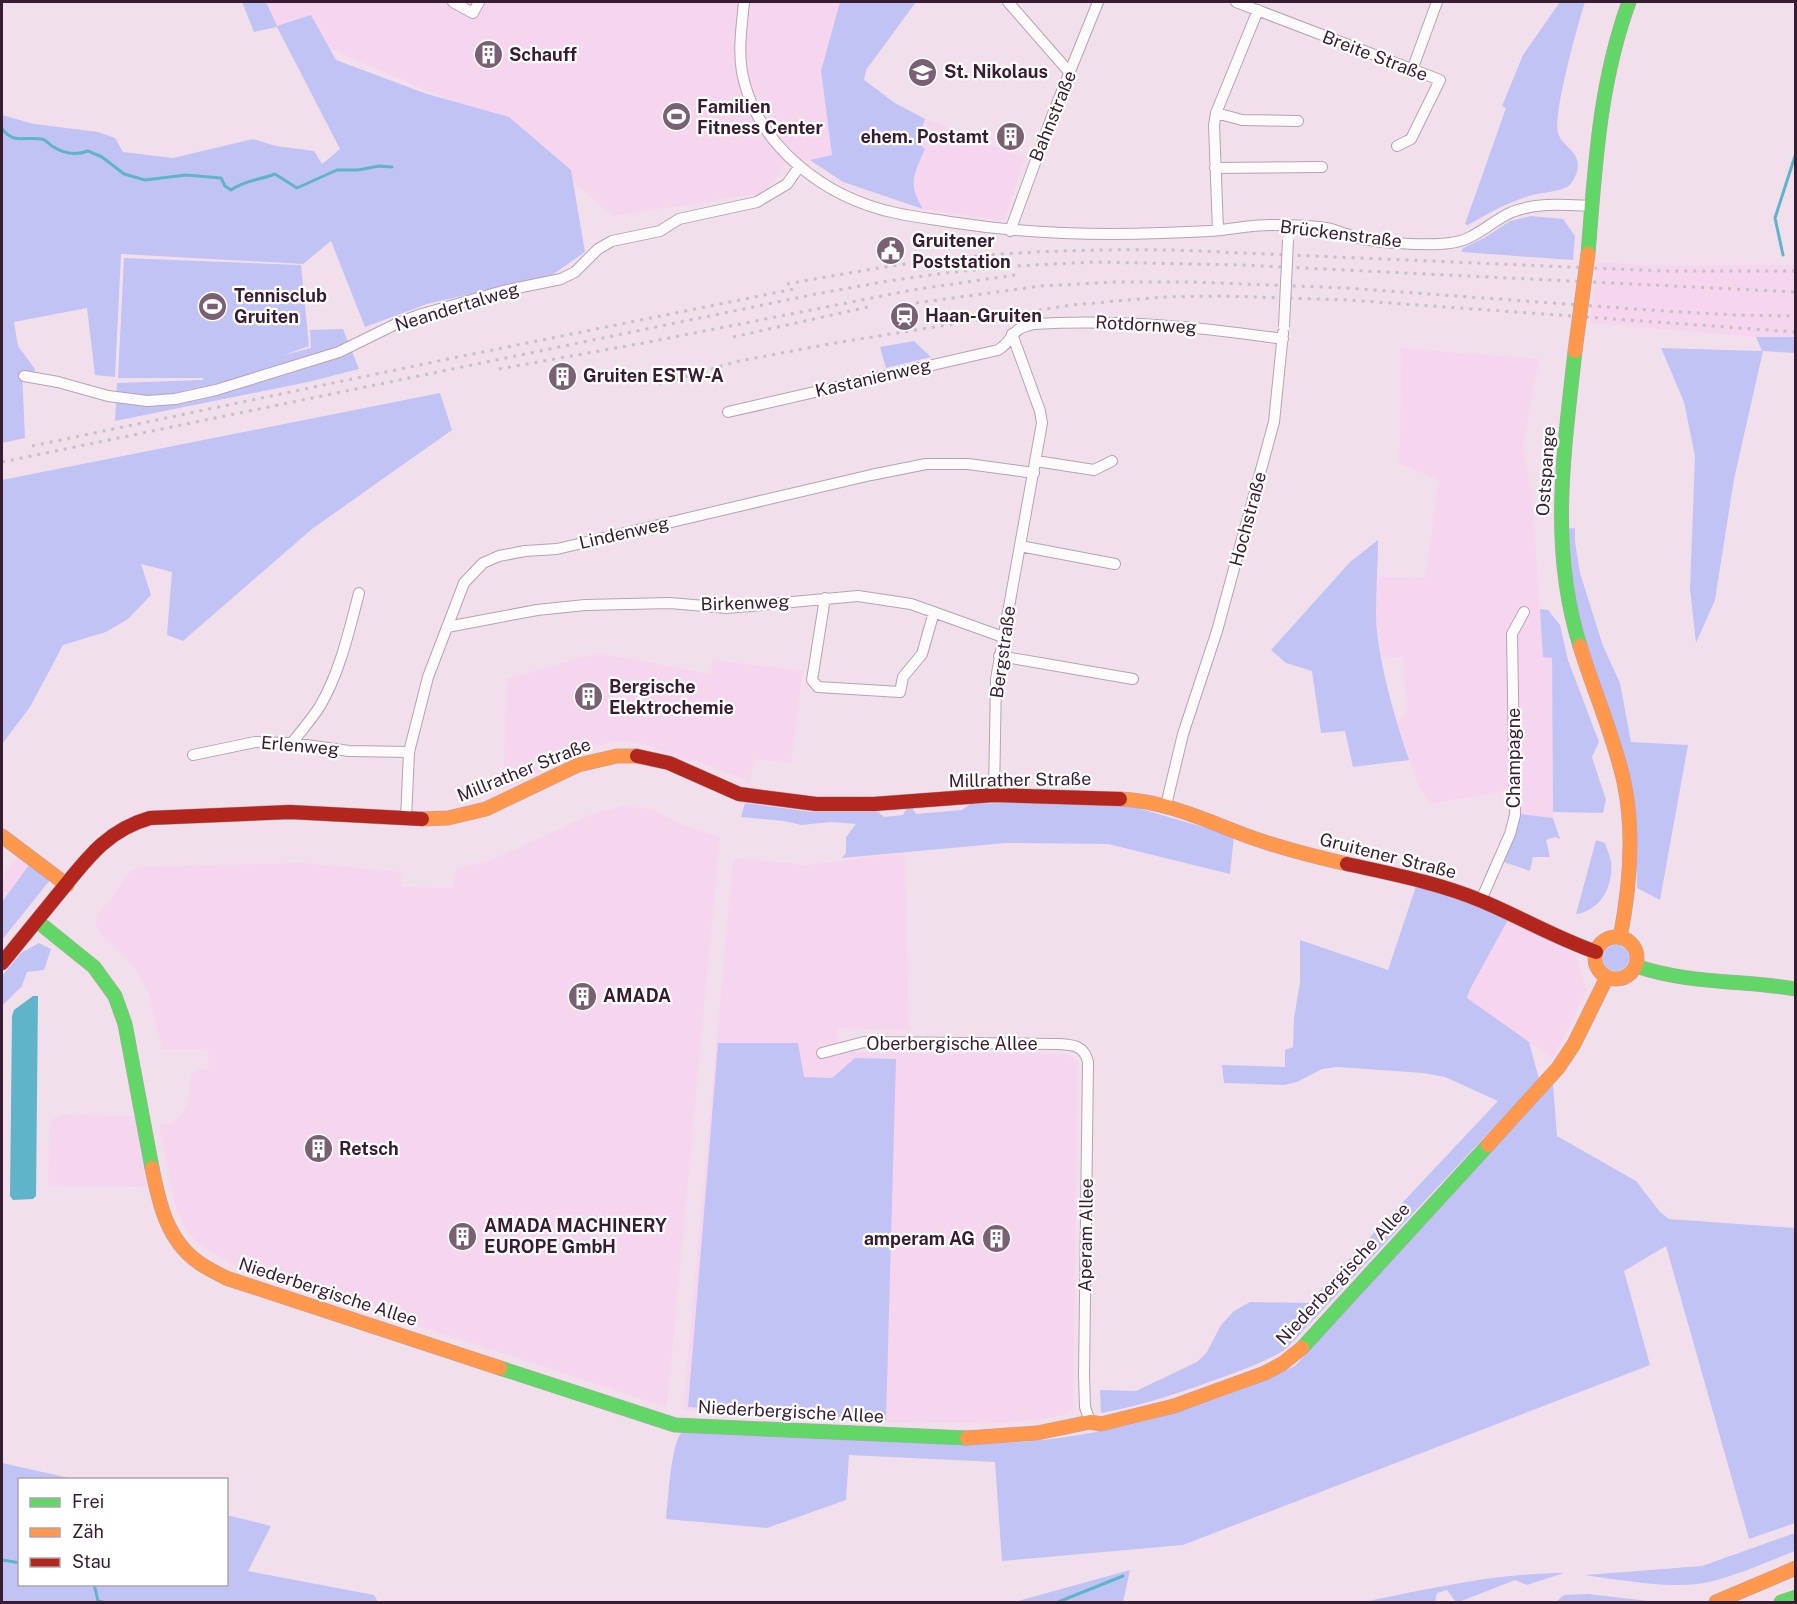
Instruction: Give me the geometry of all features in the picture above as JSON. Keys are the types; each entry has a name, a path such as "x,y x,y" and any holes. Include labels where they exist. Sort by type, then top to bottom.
{"main road":[{"name":"Ostspange","path":"1620,938 1630,875 1631,848 1624,781 1608,726 1576,639 1570,616 1562,562 1560,502 1575,351 1588,254 1603,93 1612,49 1629,2"},
{"name":"Millrather Straße","path":"2,963 94,850 111,834 132,823 150,818 290,812 406,819 448,818 486,809 578,765 632,755 669,763 739,794 785,801 840,805 994,795 1124,798 1166,805"},
{"name":"Gruitener Straße","path":"1166,805 1307,854 1389,873 1481,900 1566,941 1596,952"},
{"path":"3,837 67,885"},
{"name":"Niederbergische Allee","path":"37,921 94,967 115,996 125,1024 164,1218 178,1244 211,1270 226,1278 675,1425 974,1438 1037,1433 1090,1422 1101,1424 1174,1406 1264,1373 1282,1364 1299,1351 1558,1068 1574,1044 1607,977"},
{"path":"1620,938 1630,943 1635,949 1636,966 1626,977 1618,979 1607,977 1598,968 1596,952 1607,940 1620,938"},
{"path":"1636,966 1649,972 1684,979 1796,989"},
{"path":"1716,1602 1796,1568"},
{"path":"1781,1602 1796,1597"}],"street":[{"path":"453,2 473,13 479,2"},
{"name":"Brückenstraße","path":"744,2 740,53 746,87 768,133 799,166 822,183 870,206 895,213 1010,231 1084,235 1289,225 1328,229 1368,240 1449,243 1471,237 1515,211 1549,205 1592,206"},
{"path":"1008,2 1070,73"},
{"name":"Bahnstraße","path":"1010,231 1098,2"},
{"name":"Breite Straße","path":"1236,2 1440,80 1411,139 1397,146"},
{"path":"1412,70 1437,2"},
{"path":"1218,230 1214,125 1216,113 1258,10"},
{"path":"1216,113 1242,120 1298,121"},
{"name":"Neandertalweg","path":"24,376 58,382 125,400 175,399 216,390 339,352 400,322 422,314 503,291 561,279 575,272 598,249 612,241 660,231 679,219 690,216 757,202 787,184 799,166"},
{"path":"1215,168 1322,167"},
{"name":"Hochstraße","path":"1166,805 1183,734 1217,631 1277,405 1289,225"},
{"name":"Rotdornweg","path":"1012,334 1020,327 1034,324 1123,322 1283,332"},
{"name":"Kastanienweg","path":"728,412 998,350 1005,345 1012,334"},
{"name":"Bergstraße","path":"994,795 996,679 1042,423 1040,411 1012,334"},
{"path":"1036,461 1094,470 1112,461"},
{"name":"Lindenweg","path":"406,819 409,752 428,677 464,583 483,563 499,556 556,549 926,464 968,464 1034,473"},
{"path":"1020,546 1114,564"},
{"path":"292,743 319,708 331,686 359,593"},
{"name":"Birkenweg","path":"447,627 537,610 585,605 670,603 727,608 858,596 911,604 1003,637"},
{"path":"825,598 812,680 818,687 900,692 903,677 922,654 934,612"},
{"name":"Champagne","path":"1481,900 1510,834 1515,815 1512,634 1524,612"},
{"path":"999,656 1133,679"},
{"name":"Erlenweg","path":"193,755 255,742 292,743 349,751 409,752"},
{"name":"Oberbergische Allee","path":"822,1053 864,1042 1057,1044 1077,1046 1083,1049"},
{"name":"Aperam Allee","path":"1083,1049 1088,1062 1084,1375 1085,1407 1090,1422"}],"shaded area":[{"path":"242,2 266,2 277,26 311,15 336,60 427,94 509,117 571,170 585,252 552,275 427,304 365,327 331,241 303,264 121,254 115,377 95,375 87,308 14,322 18,346 35,369 34,372 22,372 25,438 2,443 2,115 34,124 98,132 115,138 123,152 173,158 253,139 276,146 314,151 322,164 340,149 277,27 254,32"},
{"path":"266,2 840,2 821,71 832,155 782,166 780,174 763,193 613,216 505,124 277,26"},
{"path":"840,2 916,2 866,70 864,80 895,103 925,119 917,142 925,149 914,179 915,192 923,209 843,182 810,160 832,155 821,71"},
{"path":"1560,2 1585,2 1567,68 1557,123 1560,138 1575,154 1577,172 1567,187 1531,195 1468,225 1465,224 1506,108 1502,106 1523,55"},
{"path":"925,119 1025,158 1004,221 923,209 913,193 914,175 925,149 917,142"},
{"path":"1531,216 1563,219 1575,236 1573,260 1461,252 1463,248 1510,221"},
{"name":"Tennisclub Gruiten","path":"124,258 301,265 309,346 284,355 311,348 310,330 343,329 359,369 308,382 115,421 117,383 202,380 204,378 118,378"},
{"path":"1598,262 1663,266 1795,265 1795,337 1756,337 1590,323"},
{"path":"1756,337 1795,337 1795,353 1763,351 1734,479 1715,600 1696,643 1690,589 1695,456 1684,402 1661,348 1762,351"},
{"path":"914,341 931,357 886,368 880,347"},
{"path":"1401,348 1539,359 1523,445 1532,496 1543,657 1552,657 1553,818 1520,814 1520,797 1506,791 1429,804 1417,781 1397,724 1407,710 1403,657 1382,658 1376,616 1378,577 1425,578 1439,480 1398,463"},
{"path":"440,393 452,430 312,529 183,641 167,635 172,572 141,564 151,595 128,619 106,632 63,645 30,707 2,744 2,480"},
{"path":"1575,528 1580,573 1603,646 1620,683 1631,742 1688,745 1660,900 1637,888 1636,827 1573,598 1566,529"},
{"path":"1378,540 1377,632 1383,669 1409,760 1353,767 1345,731 1321,733 1312,671 1286,663 1271,650 1350,562"},
{"path":"1540,609 1548,610 1560,625 1568,660 1599,742 1592,757 1606,800 1603,813 1553,812 1552,658 1543,657"},
{"path":"598,653 710,674 713,660 803,671 791,763 754,759 750,782 695,760 689,761 638,742 614,741 588,749 503,790 507,679"},
{"path":"1030,802 1134,807 1234,836 1230,874 1108,844 1006,843 842,858 846,853 846,837 856,824 831,822 801,825 741,817 745,803 813,812 878,812 884,817 903,815 907,808 912,808 916,814 962,810 970,804"},
{"path":"624,806 650,809 680,824 720,837 667,1407 392,1317 392,1303 380,1300 375,1310 230,1263 197,1243 184,1226 175,1205 159,1124 171,1124 182,1115 188,1105 193,1072 209,1069 208,1050 162,1049 148,991 133,966 99,932 95,924 99,914 131,871 142,867 302,863 401,872 401,887 454,888 455,869 492,860 592,814"},
{"path":"1520,814 1553,818 1560,839 1555,837 1546,840 1550,857 1533,857 1530,871 1504,862"},
{"path":"1596,840 1605,843 1611,862 1608,888 1604,896 1592,908 1576,914"},
{"path":"905,853 909,1030 838,1028 837,1052 1066,1054 1078,1060 1073,1409 1066,1415 991,1423 891,1422 683,1410 733,858 806,865"},
{"path":"18,856 29,865 2,902 2,876"},
{"path":"29,865 50,880 2,940 2,902"},
{"path":"1416,886 1479,906 1508,920 1467,998 1529,1042 1539,1079 1286,1349 1257,1364 1195,1387 1149,1402 1101,1413 1100,1390 1136,1391 1197,1362 1207,1352 1221,1325 1234,1311 1250,1302 1308,1303 1498,1101 1445,1077 1423,1073 1337,1067 1322,1069 1297,1082 1284,1085 1224,1083 1222,1065 1285,1067 1285,1050 1293,1047 1294,1018 1300,982 1300,940 1388,970"},
{"path":"1508,920 1575,954 1587,990 1553,1059 1467,999 1470,989"},
{"path":"39,943 51,949 44,970 27,972 22,986 2,1006 2,976 21,953"},
{"path":"1616,945 1625,949 1629,958 1625,967 1616,971 1607,967 1603,958 1607,949"},
{"path":"33,996 38,996 36,1196 33,1199 13,1200 10,1196 12,1016 14,1010"},
{"path":"718,1043 798,1043 804,1077 832,1078 855,1058 896,1059 886,1420 688,1407"},
{"path":"1553,1084 1557,1136 1636,1181 1660,1212 1669,1219 1795,1228 1795,1523 1749,1539 1666,1246 1624,1271 1650,1365 1183,1545 1002,1561 995,1462 849,1455 846,1500 767,1528 666,1519 675,1447 682,1432 967,1444 1052,1439 1094,1432 1177,1412 1217,1399 1295,1366"},
{"path":"63,1115 135,1116 147,1187 48,1186 50,1120"},
{"path":"2,1463 70,1478 18,1478 18,1586 228,1586 228,1515 271,1526 248,1571 374,1595 378,1602 2,1602"},
{"path":"1795,1533 1795,1551 1709,1582 1664,1585 1585,1575 1702,1566"},
{"path":"1130,1570 1123,1602 1014,1602"},
{"path":"1564,1573 1527,1585 1515,1580 1459,1602 1456,1602 1447,1590 1437,1593 1435,1602 1363,1602 1488,1579"},
{"path":"1588,1594 1658,1602 1556,1602 1564,1595"}],"waterway":[{"path":"2,129 11,137 42,139 56,149 65,152 74,154 88,151 102,157 124,174 145,180 186,175 221,178 225,186 231,190 247,182 275,174 297,188 337,170 392,167"},
{"path":"1783,255 1775,218 1796,153"},
{"path":"2,1560 18,1563"},
{"path":"1058,1602 1123,1576"},
{"path":"94,1586 98,1601 103,1602"}],"railway":[{"path":"787,284 936,260 1054,251 1114,250 1173,250 1663,271 1796,271"},
{"path":"2,462 816,294 888,281 1015,266 1093,262 1242,265 1796,292"},
{"path":"499,369 912,290 1015,275"},
{"path":"916,303 1041,286 1115,282 1193,282 1346,288 1649,310 1796,316"},
{"path":"32,446 799,288"},
{"path":"659,384 739,361 835,343 1071,305 1163,297 1221,296 1348,300 1796,332"},
{"path":"733,337 868,307"}],"traffic: fast":[{"path":"1588,254 1596,158 1605,95 1611,64 1629,2"},
{"path":"1575,351 1564,463 1562,536 1570,609 1580,646"},
{"path":"37,921 94,967 115,996 125,1024 152,1168"},
{"path":"1636,966 1695,979 1796,989"},
{"path":"1302,1348 1488,1145"},
{"path":"500,1368 675,1425 967,1438"},
{"path":"1781,1602 1796,1597"}],"traffic: slow":[{"path":"1575,351 1588,254"},
{"path":"1580,646 1615,748 1627,802 1630,860 1620,938"},
{"path":"422,819 448,818 486,809 578,765 617,756 637,756"},
{"path":"1120,799 1171,808 1265,842 1347,864"},
{"path":"2,836 67,885"},
{"path":"1616,937 1631,943 1637,958 1631,973 1616,979 1601,973 1595,958 1601,943 1616,937"},
{"path":"1488,1145 1558,1068 1574,1044 1607,977"},
{"path":"152,1168 161,1207 172,1232 187,1253 208,1268 226,1278 500,1368"},
{"path":"967,1438 1037,1433 1090,1422 1101,1424 1174,1406 1265,1373 1282,1364 1302,1348"},
{"path":"1716,1602 1796,1568"}],"traffic: jam":[{"path":"637,756 669,763 739,794 816,804 874,804 994,795 1120,799"},
{"path":"2,963 96,850 120,831 150,818 290,812 422,819"},
{"path":"1347,864 1466,895 1596,952"}],"place":[{"name":"Schauff","path":"488,55"},
{"name":"St. Nikolaus","path":"923,72"},
{"name":"Familien Fitness Center","path":"676,117"},
{"name":"ehem. Postamt","path":"1010,137"},
{"name":"Gruitener Poststation","path":"891,251"},
{"name":"Tennisclub Gruiten","path":"213,306"},
{"name":"Haan-Gruiten","path":"904,316"},
{"name":"Gruiten ESTW-A","path":"562,376"},
{"name":"Bergische Elektrochemie","path":"588,697"},
{"name":"AMADA","path":"582,996"},
{"name":"Retsch","path":"318,1149"},
{"name":"AMADA MACHINERY EUROPE GmbH","path":"463,1236"},
{"name":"amperam AG","path":"996,1239"}]}
